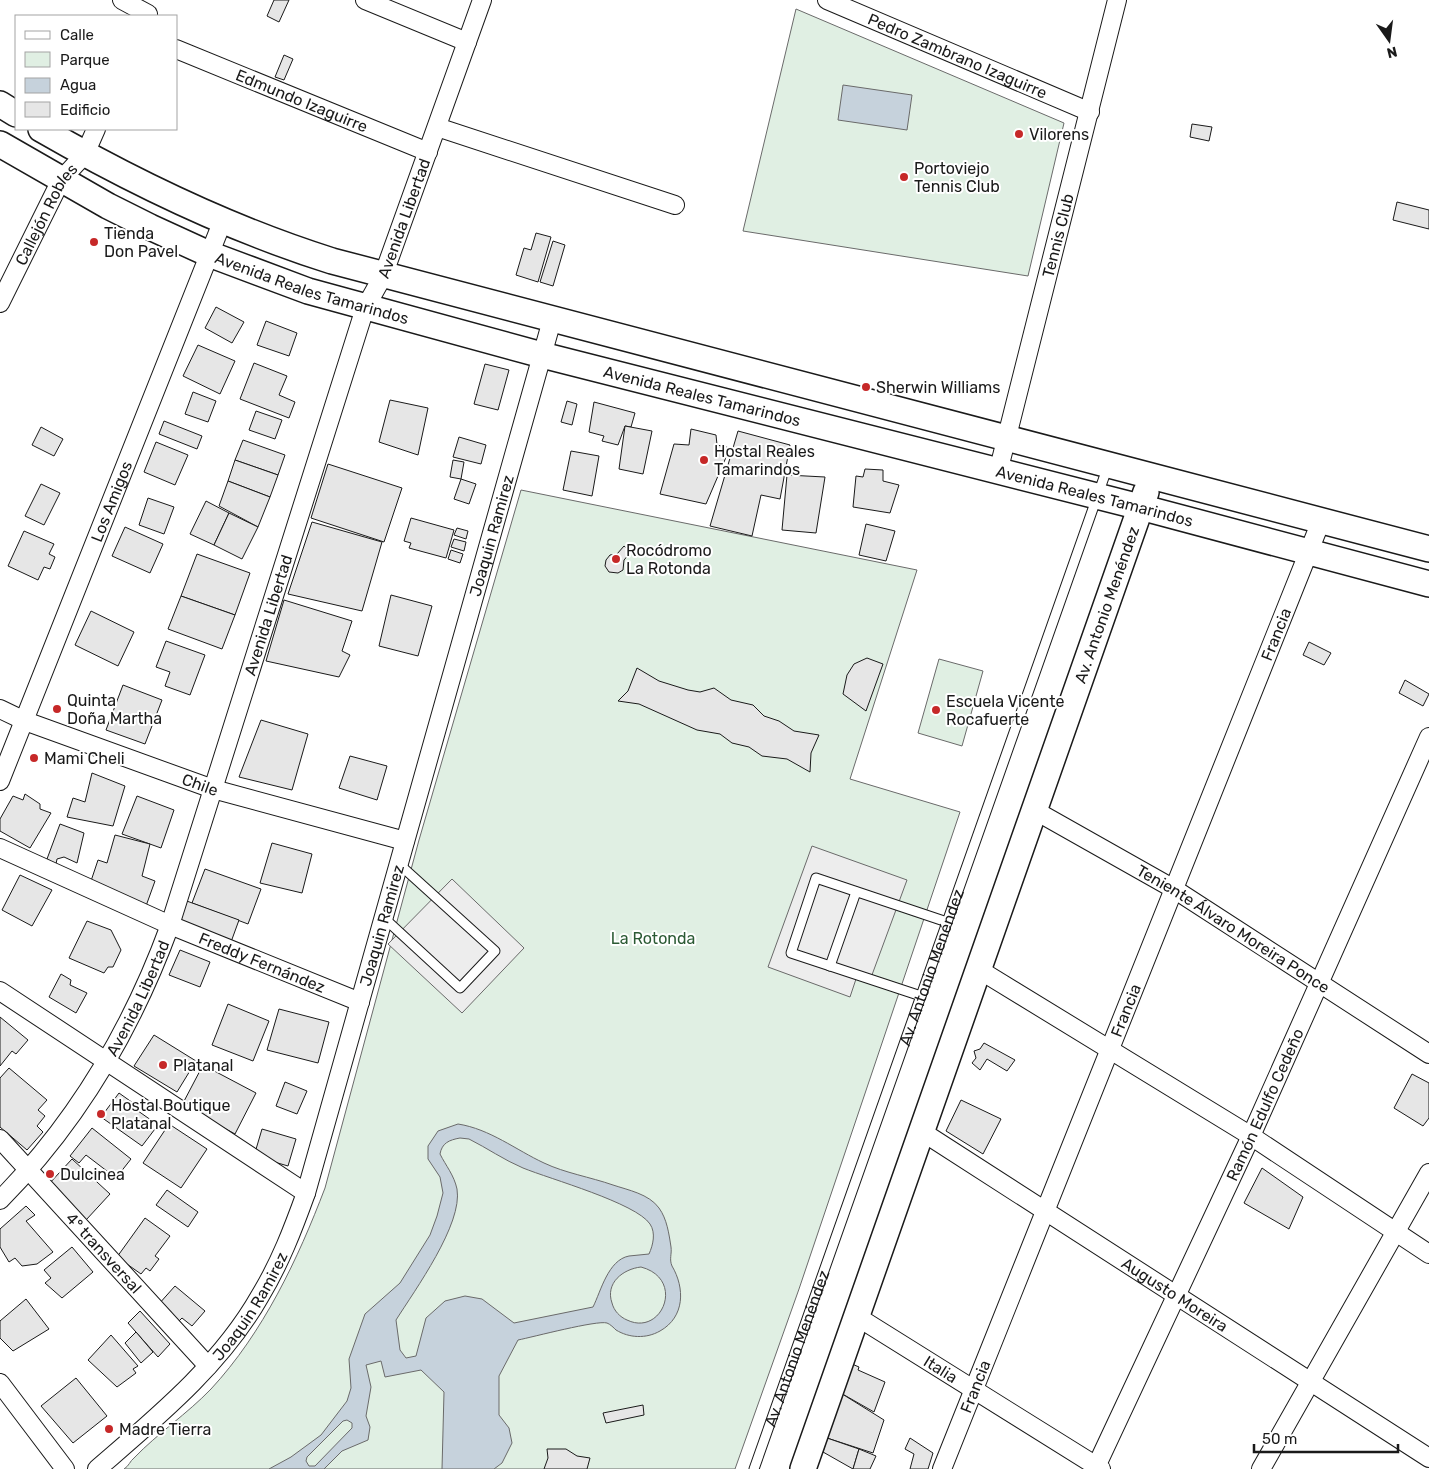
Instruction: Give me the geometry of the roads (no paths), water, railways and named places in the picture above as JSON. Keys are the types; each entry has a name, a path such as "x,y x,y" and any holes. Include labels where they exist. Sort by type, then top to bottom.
{"main road":[{"path":"0,104 15,113"},
{"name":"Avenida Reales Tamarindos","path":"43,130 85,154 223,220 309,254 384,276 1429,549"},
{"name":"Avenida Reales Tamarindos","path":"0,144 108,206 209,254 282,282 365,308 542,355 1140,507 1429,584"},
{"name":"Av. Antonio Menéndez","path":"803,1469 1151,476"}],"street":[{"path":"122,0 149,10"},
{"path":"365,0 467,42"},
{"name":"Avenida Libertad","path":"0,1200 29,1171 58,1136 108,1062 152,972 170,925 365,308 384,276 482,0"},
{"name":"Pedro Zambrano Izaguirre","path":"828,0 1090,112"},
{"name":"Tennis Club","path":"998,472 1008,440 1117,0"},
{"name":"Edmundo Izaguirre","path":"178,51 428,152"},
{"path":"437,127 675,205"},
{"name":"Callejón Robles","path":"0,303 61,180 85,154 96,130"},
{"name":"Los Amigos","path":"0,781 223,220"},
{"name":"Joaquin Ramirez","path":"97,1469 165,1408 208,1366 233,1337 260,1298 285,1250 306,1193 552,320"},
{"name":"Francia","path":"942,1469 1321,521"},
{"name":"Chile","path":"0,709 25,721 213,789 405,841"},
{"name":"Ramón Edulfo Cedeño","path":"1098,1468 1251,1136 1429,738"},
{"name":"Teniente Álvaro Moreira Ponce","path":"1034,810 1174,890 1429,1054"},
{"name":"Freddy Fernández","path":"0,848 170,925 360,1002"},
{"path":"978,970 1251,1136 1429,1254"},
{"path":"0,991 306,1193"},
{"name":"Augusto Moreira","path":"921,1131 1429,1458"},
{"name":"4° transversal","path":"0,1140 208,1366"},
{"path":"1261,1469 1429,1173"},
{"name":"Italia","path":"856,1316 1098,1468"},
{"path":"0,1383 65,1469"}],"lane":[{"name":"Av. Antonio Menéndez","path":"754,1469 1108,465"},
{"path":"384,918 460,988 495,951 399,864"},
{"path":"921,996 791,953 816,878 947,922"},
{"path":"830,966 856,892"}],"water":[{"path":"843,85 912,95 907,130 838,120"},
{"path":"458,1124 481,1130 552,1166 632,1191 650,1199 662,1212 666,1222 671,1247 671,1263 679,1283 680,1301 674,1318 655,1334 643,1336 626,1335 607,1323 601,1323 578,1326 518,1340 499,1376 499,1415 509,1428 512,1443 502,1463 494,1469 442,1469 444,1392 421,1370 385,1377 381,1361 366,1365 371,1387 366,1416 370,1427 368,1440 342,1451 324,1469 269,1469 291,1457 321,1435 347,1401 351,1388 349,1359 365,1314 400,1283 430,1235 443,1193 440,1177 428,1159 428,1146 438,1131","holes":["460,1138 469,1139 523,1168 591,1192 628,1208 642,1216 650,1224 653,1231 653,1243 649,1254 629,1256 616,1263 606,1277 593,1307 514,1323 482,1299 465,1296 445,1301 426,1318 416,1356 406,1358 400,1350 396,1320 436,1256 453,1220 457,1203 457,1189 452,1175 440,1154 442,1147","641,1267 655,1273 663,1283 666,1294 664,1304 659,1314 650,1321 639,1323 627,1320 613,1306 610,1296 613,1283 622,1274","347,1420 352,1423 352,1428 315,1466 309,1466 306,1461 307,1457 343,1421"]}],"place":[{"name":"Vilorens","path":"1019,134"},
{"name":"Portoviejo Tennis Club","path":"904,177"},
{"name":"Tienda Don Pavel","path":"94,242"},
{"name":"Sherwin Williams","path":"866,387"},
{"name":"Hostal Reales Tamarindos","path":"704,460"},
{"name":"Rocódromo La Rotonda","path":"616,559"},
{"name":"Quinta Doña Martha","path":"57,709"},
{"name":"Escuela Vicente Rocafuerte","path":"936,710"},
{"name":"Mami Cheli","path":"34,758"},
{"name":"Platanal","path":"163,1065"},
{"name":"Hostal Boutique Platanal","path":"101,1114"},
{"name":"Dulcinea","path":"50,1174"},
{"name":"Madre Tierra","path":"109,1429"}],"park label":[{"name":"La Rotonda","path":"653,938"}]}
